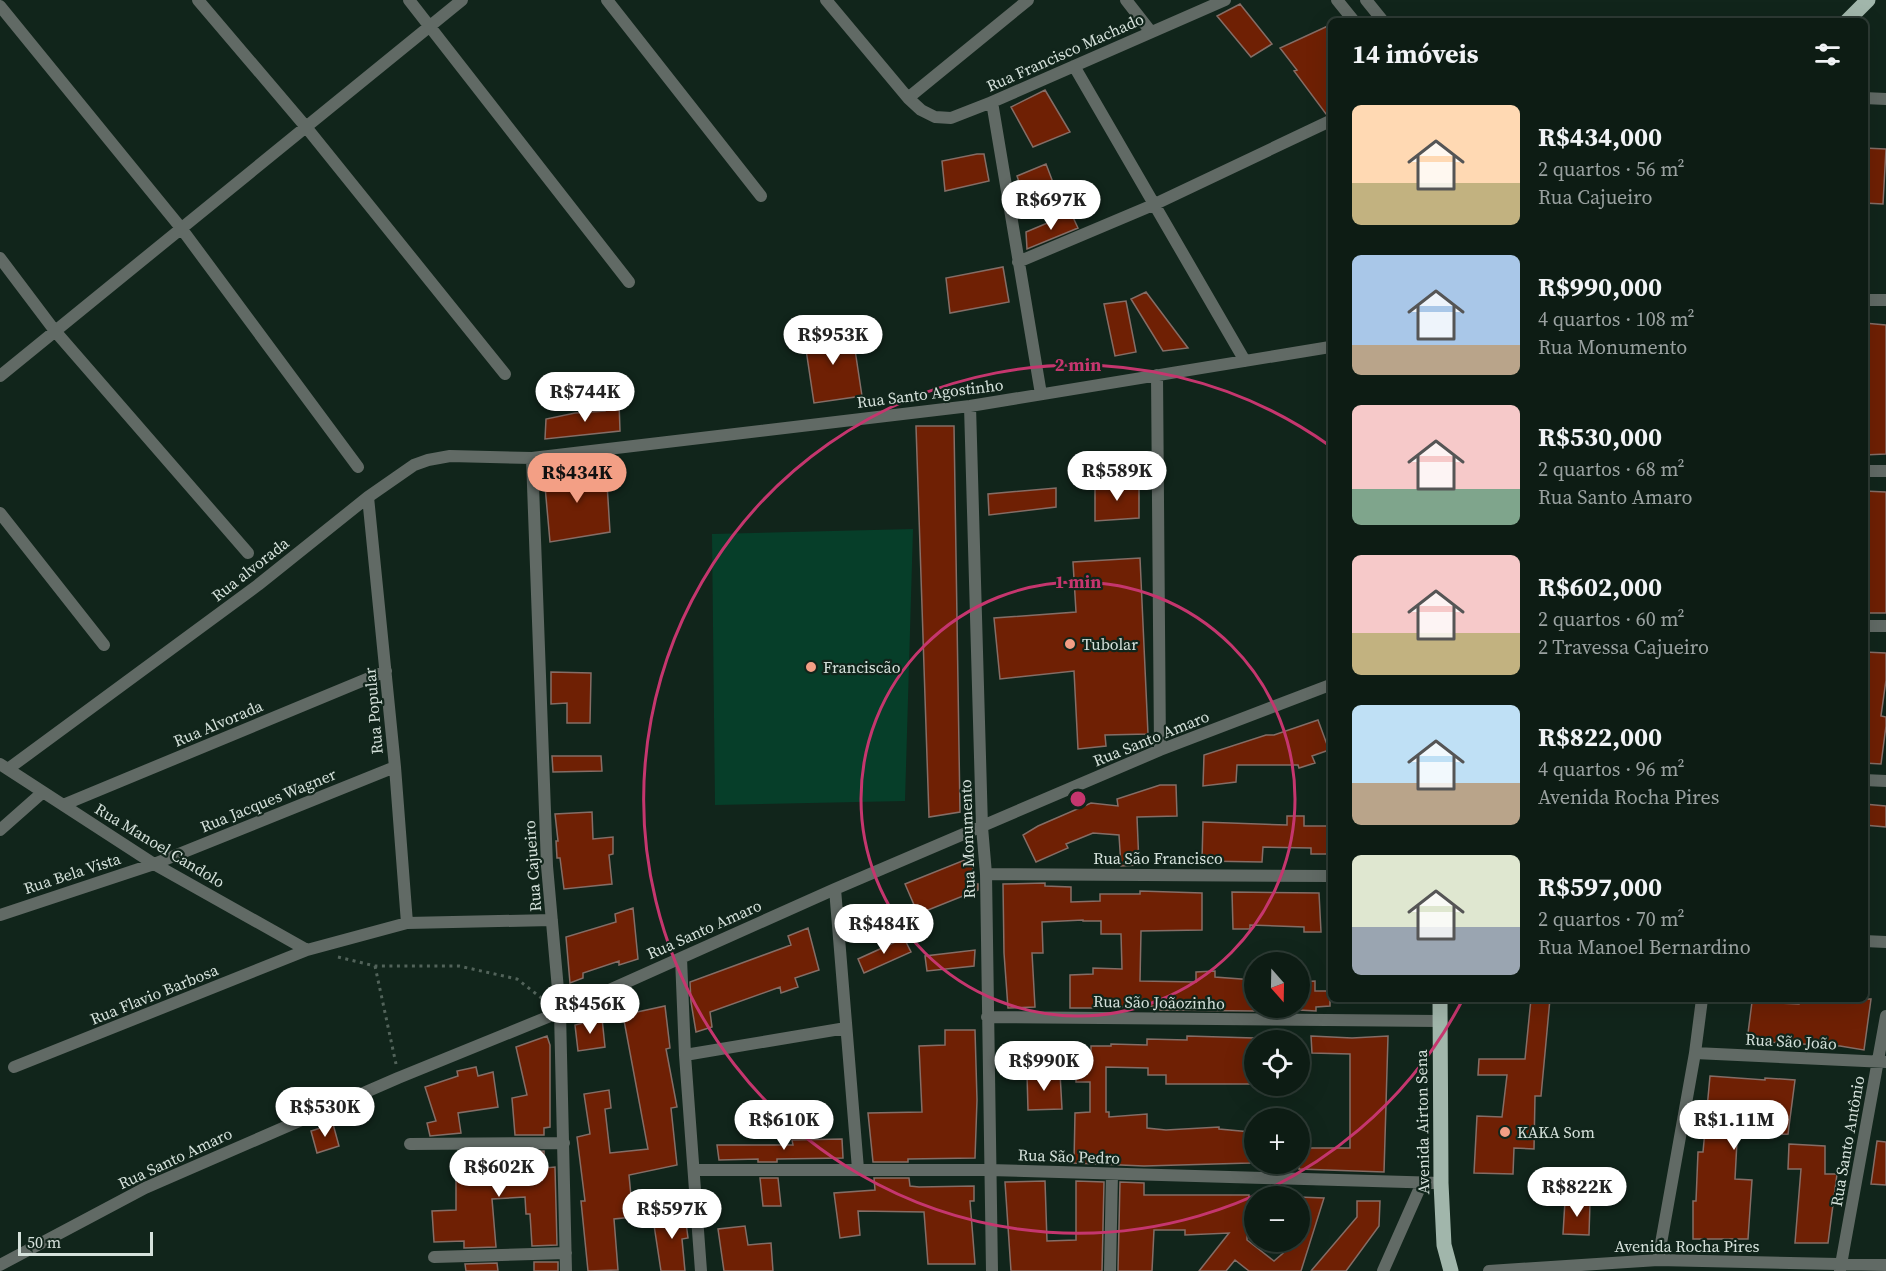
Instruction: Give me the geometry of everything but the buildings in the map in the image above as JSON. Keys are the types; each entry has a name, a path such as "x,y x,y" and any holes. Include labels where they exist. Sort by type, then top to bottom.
{"main road":[{"path":"1850,18 1868,0"},
{"name":"Avenida Airton Sena","path":"1440,1002 1438,1021 1441,1183 1444,1245 1451,1271"},
{"name":"Avenida Airton Sena","path":"1438,1271 1444,1245"}],"street":[{"path":"198,0 306,127 505,374"},
{"path":"409,0 628,282"},
{"path":"0,376 462,0"},
{"path":"608,0 761,196"},
{"path":"826,0 908,98 1028,0"},
{"path":"1126,0 1151,32"},
{"name":"Rua Francisco Machado","path":"908,98 921,110 935,117 951,118 1225,0"},
{"path":"1337,0 1352,18"},
{"path":"1366,0 1381,18"},
{"path":"0,6 181,228 358,467"},
{"path":"1074,66 1245,361"},
{"path":"1868,98 1886,99"},
{"path":"992,102 1041,394"},
{"path":"1018,262 1153,205 1328,122"},
{"path":"0,258 55,331 248,553"},
{"path":"1868,300 1886,300"},
{"name":"Rua Santo Agostinho","path":"532,458 970,406 1328,348"},
{"path":"1157,375 1160,750"},
{"name":"Rua Monumento","path":"970,406 982,828 986,874 992,1271"},
{"name":"Rua alvorada","path":"4,766 258,585 368,497 414,465 450,456 532,458"},
{"name":"Rua Cajueiro","path":"532,458 547,866 560,1012 567,1271"},
{"path":"1868,471 1886,471"},
{"name":"Rua Popular","path":"368,497 386,671 407,923"},
{"path":"0,513 104,645"},
{"path":"1868,626 1886,627"},
{"name":"Rua Alvorada","path":"63,805 386,671"},
{"name":"Rua Santo Amaro","path":"0,1265 145,1188 398,1078 560,1012 1160,750 1328,686"},
{"name":"Rua Manoel Candolo","path":"4,766 154,864 307,950"},
{"name":"Rua Jacques Wagner","path":"154,864 394,767"},
{"path":"1868,780 1886,781"},
{"path":"0,830 44,792"},
{"name":"Rua Bela Vista","path":"0,915 154,864"},
{"name":"Rua São Francisco","path":"986,874 1328,876"},
{"path":"835,890 858,1169"},
{"name":"Rua Flavio Barbosa","path":"14,1067 307,950 407,923 552,920"},
{"path":"1868,941 1886,942"},
{"path":"681,958 685,1055 701,1271"},
{"path":"1658,1260 1695,1053 1702,1002"},
{"name":"Rua Santo Antônio","path":"1840,1268 1882,1062 1886,1016"},
{"name":"Rua São Joãozinho","path":"987,1017 1438,1021"},
{"path":"685,1055 846,1028"},
{"name":"Rua São João","path":"1695,1053 1882,1062"},
{"path":"410,1144 564,1143"},
{"name":"Rua São Pedro","path":"695,1170 989,1170 1441,1183"},
{"path":"1110,1271 1112,1174"},
{"name":"Avenida Airton Sena","path":"1383,1271 1422,1183"},
{"path":"434,1257 566,1253"},
{"name":"Avenida Rocha Pires","path":"1489,1271 1658,1260 1840,1268 1886,1265"}],"path":[{"path":"307,950 375,966 459,966 517,979 560,1012"},
{"path":"375,966 398,1078"}],"green space":[{"name":"Franciscão","path":"913,529 905,801 715,805 712,534"}],"place":[{"name":"Tubolar","path":"1070,644"},
{"name":"Franciscão","path":"811,667"},
{"name":"KAKA Som","path":"1505,1132"}]}
